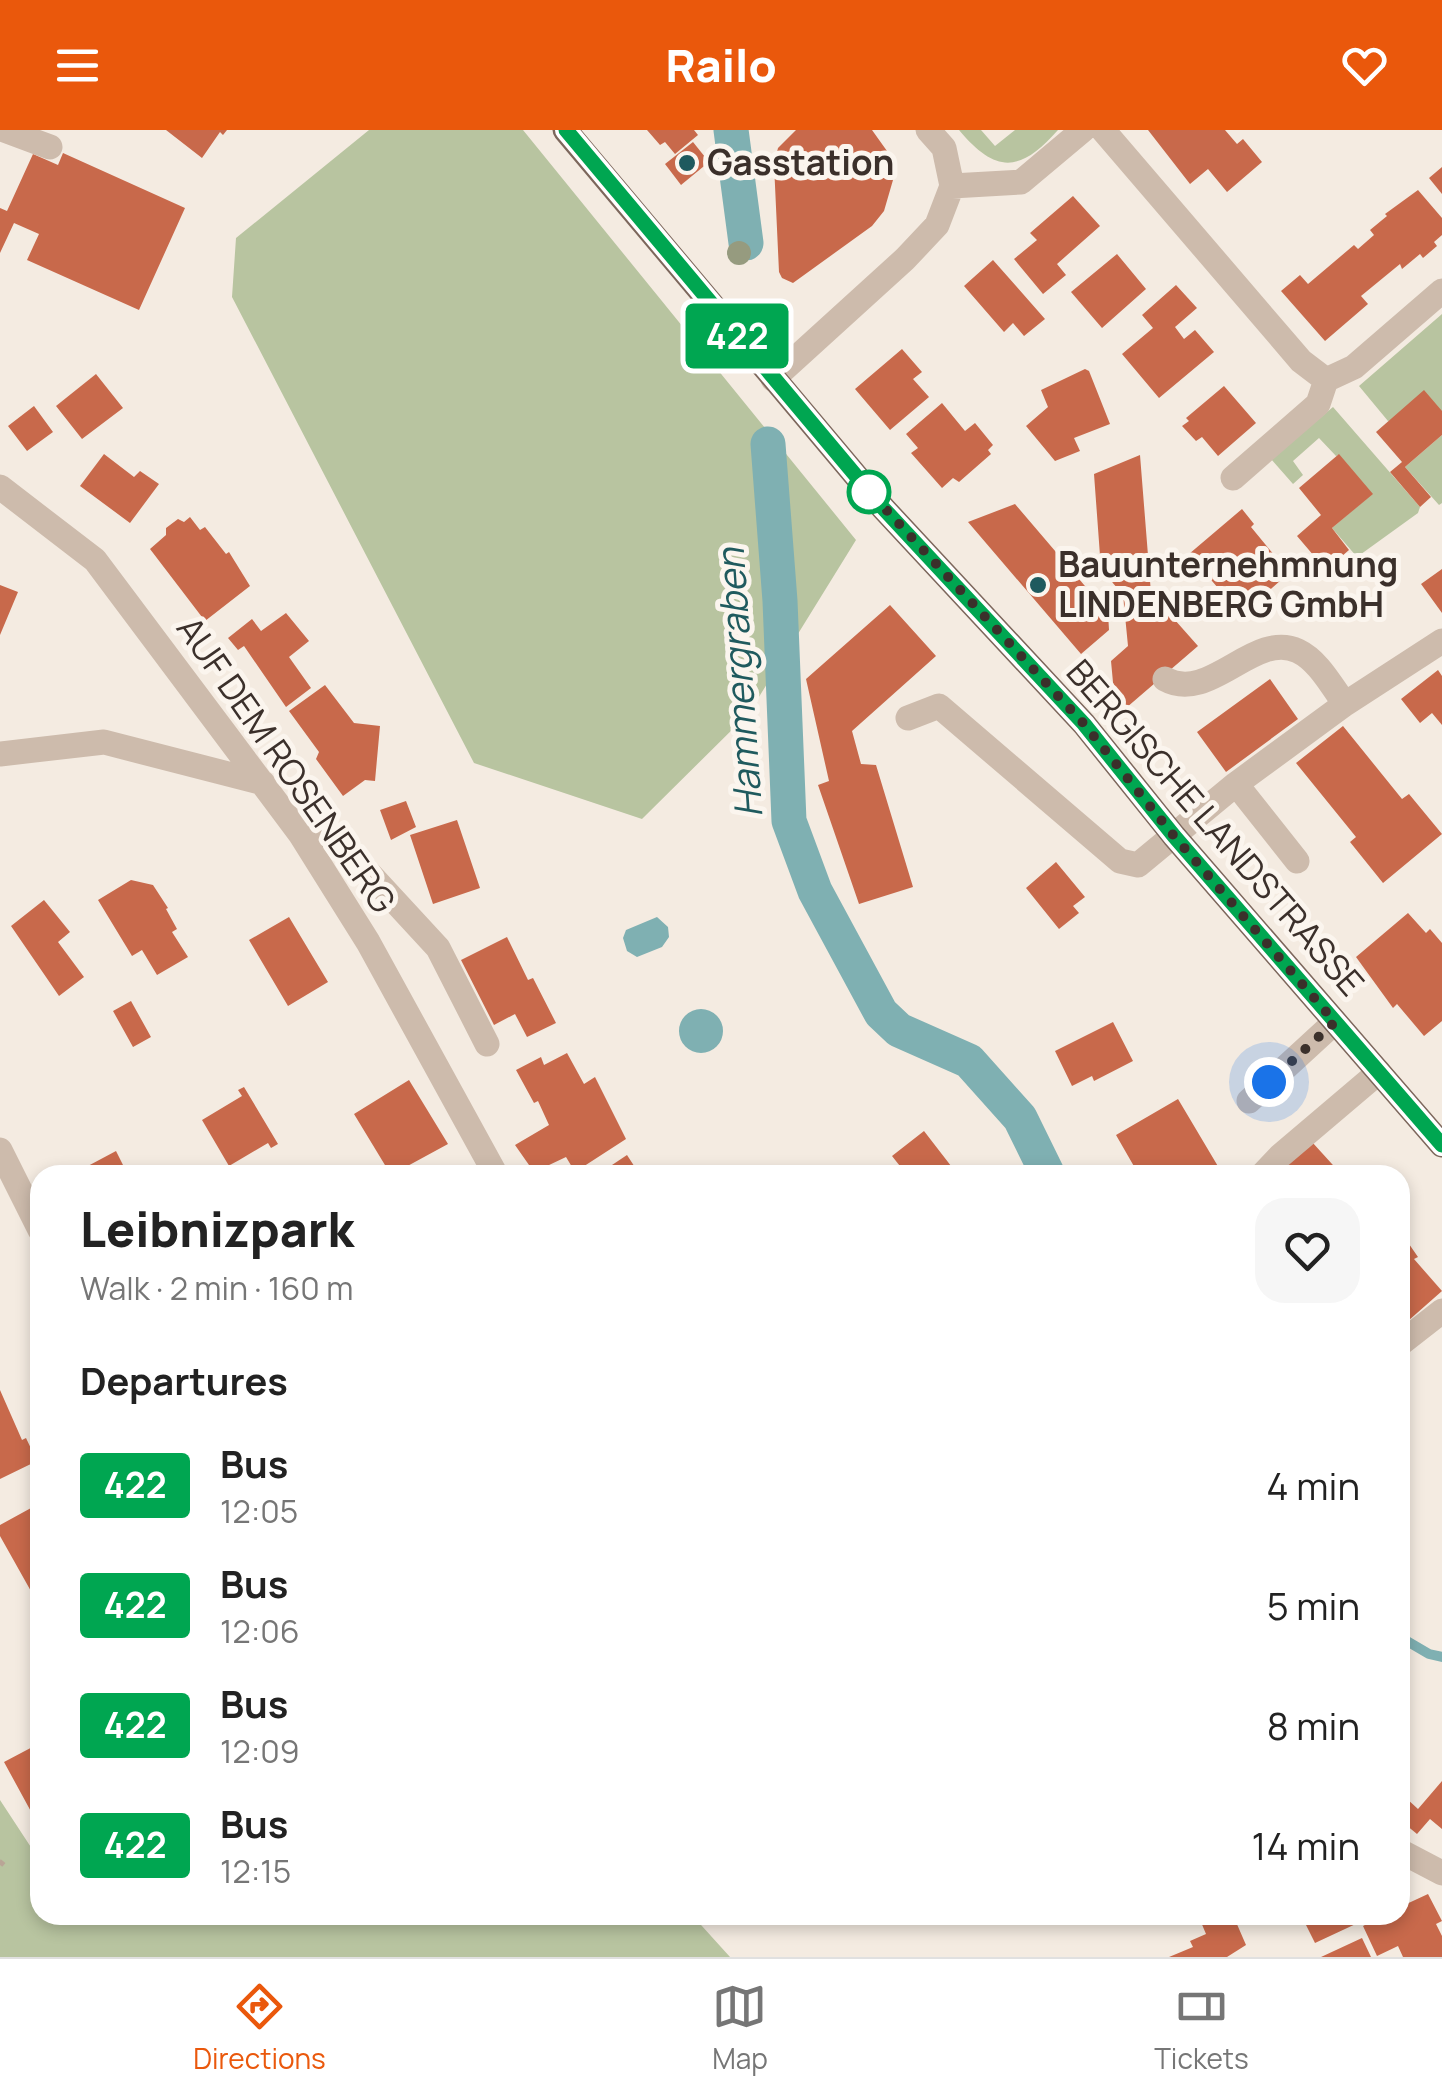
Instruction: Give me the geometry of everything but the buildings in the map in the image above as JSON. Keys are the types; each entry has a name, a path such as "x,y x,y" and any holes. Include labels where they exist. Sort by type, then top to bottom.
{"main road":[{"name":"BERGISCHE LANDSTRASSE","path":"566,130 883,508 1084,724 1174,836 1442,1145"}],"street":[{"path":"4,130 50,146"},
{"path":"773,379 905,259 937,224 952,186 944,148 928,130"},
{"path":"952,186 1022,182 1083,130"},
{"path":"1103,130 1301,361 1326,380"},
{"path":"1233,478 1318,404 1326,380 1354,367 1442,291"},
{"name":"AUF DEM ROSENBERG","path":"0,488 95,560 301,835 368,942 491,1165"},
{"path":"908,718 939,706 1120,861 1138,865 1236,784 1442,641"},
{"path":"1164,679 1193,686 1268,649 1296,649 1316,664 1346,704"},
{"path":"0,754 104,742 263,783"},
{"path":"1236,784 1297,861"},
{"path":"301,835 321,828 354,857 438,948 487,1044"},
{"path":"1249,1101 1335,1022"},
{"path":"1271,1165 1380,1072"},
{"path":"0,1150 30,1210"},
{"path":"1410,1336 1442,1311"},
{"path":"1410,1855 1442,1873"}],"green space":[{"path":"369,130 523,130 856,540 749,713 642,819 474,763 232,297 236,238"},
{"path":"959,130 981,130 995,146 1015,130 1058,130 1032,154 1008,163 985,155"},
{"path":"1442,314 1442,411 1388,421 1359,386"},
{"path":"1333,407 1420,507 1418,513 1357,557 1332,528 1372,494 1339,455 1319,438 1293,461 1303,475 1293,484 1271,459"},
{"path":"1442,435 1442,503 1439,505 1405,467"},
{"path":"0,1800 30,1846 30,1925 701,1925 730,1957 0,1957"}],"water":[{"path":"657,917 668,927 669,937 662,947 637,957 627,951 623,938 626,930"},
{"path":"701,1009 716,1016 723,1031 716,1046 701,1053 686,1046 679,1031 686,1016"}],"waterway":[{"name":"Hammergraben","path":"731,130 746,243"},
{"name":"Hammergraben","path":"768,444 780,601 789,821 815,891 881,1013 899,1030 969,1061 1020,1118 1043,1165"},
{"name":"Hammergraben","path":"1410,1643 1442,1657"}],"bus line":[{"name":"422","path":"566,130 883,508 1084,724 1174,836 1442,1145"}],"place":[{"name":"Gasstation","path":"687,163"},
{"name":"Bauunternehmnung LINDENBERG GmbH","path":"1038,585"}],"route":[{"path":"869,492 866,488 1084,724 1174,836 1335,1022 1269,1082"}]}
